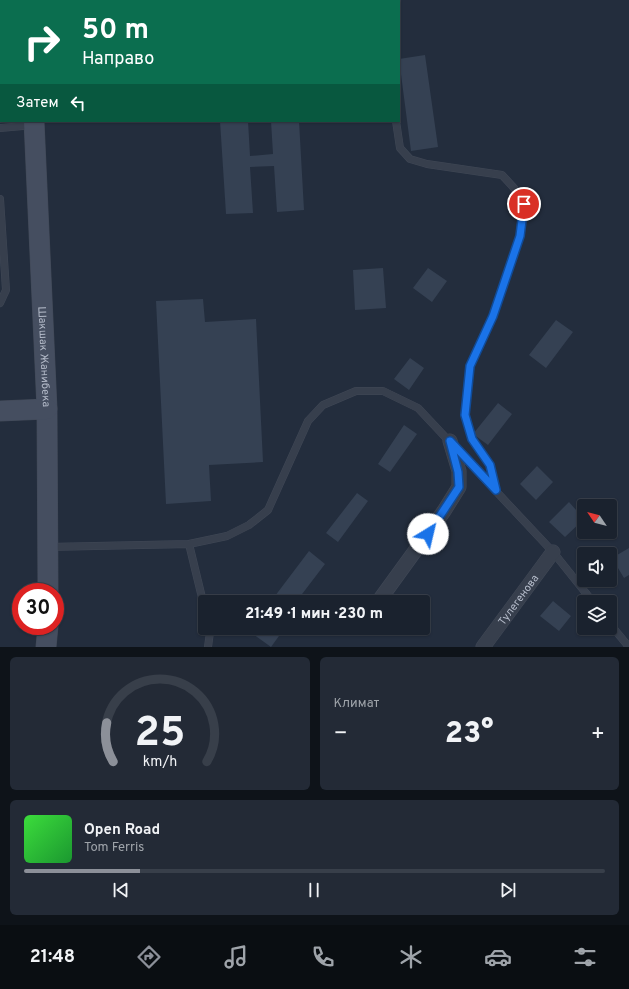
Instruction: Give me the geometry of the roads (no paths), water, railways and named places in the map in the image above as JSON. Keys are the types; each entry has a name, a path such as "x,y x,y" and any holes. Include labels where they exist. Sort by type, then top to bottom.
{"main road":[{"name":"Шакшак Жанибека","path":"34,123 47,409 48,583"},
{"path":"0,411 47,409"},
{"path":"46,647 47,635"}],"street":[{"path":"383,595 444,511 459,487 458,472 450,441"},
{"name":"Тулегенова","path":"483,647 553,552"}],"lane":[{"path":"396,122 400,148 410,159 427,164 502,175 514,188 524,204 520,236 493,316 470,366 468,380 465,415 472,439 490,465 496,490"},
{"path":"0,128 34,123"},
{"path":"0,199 6,290 0,303"},
{"path":"48,547 189,544 227,536 249,525 268,510 308,421 323,405 356,390 382,391 418,408 553,552 587,595"},
{"path":"189,544 201,595"},
{"path":"617,632 629,647"},
{"path":"208,647 210,635"}]}
